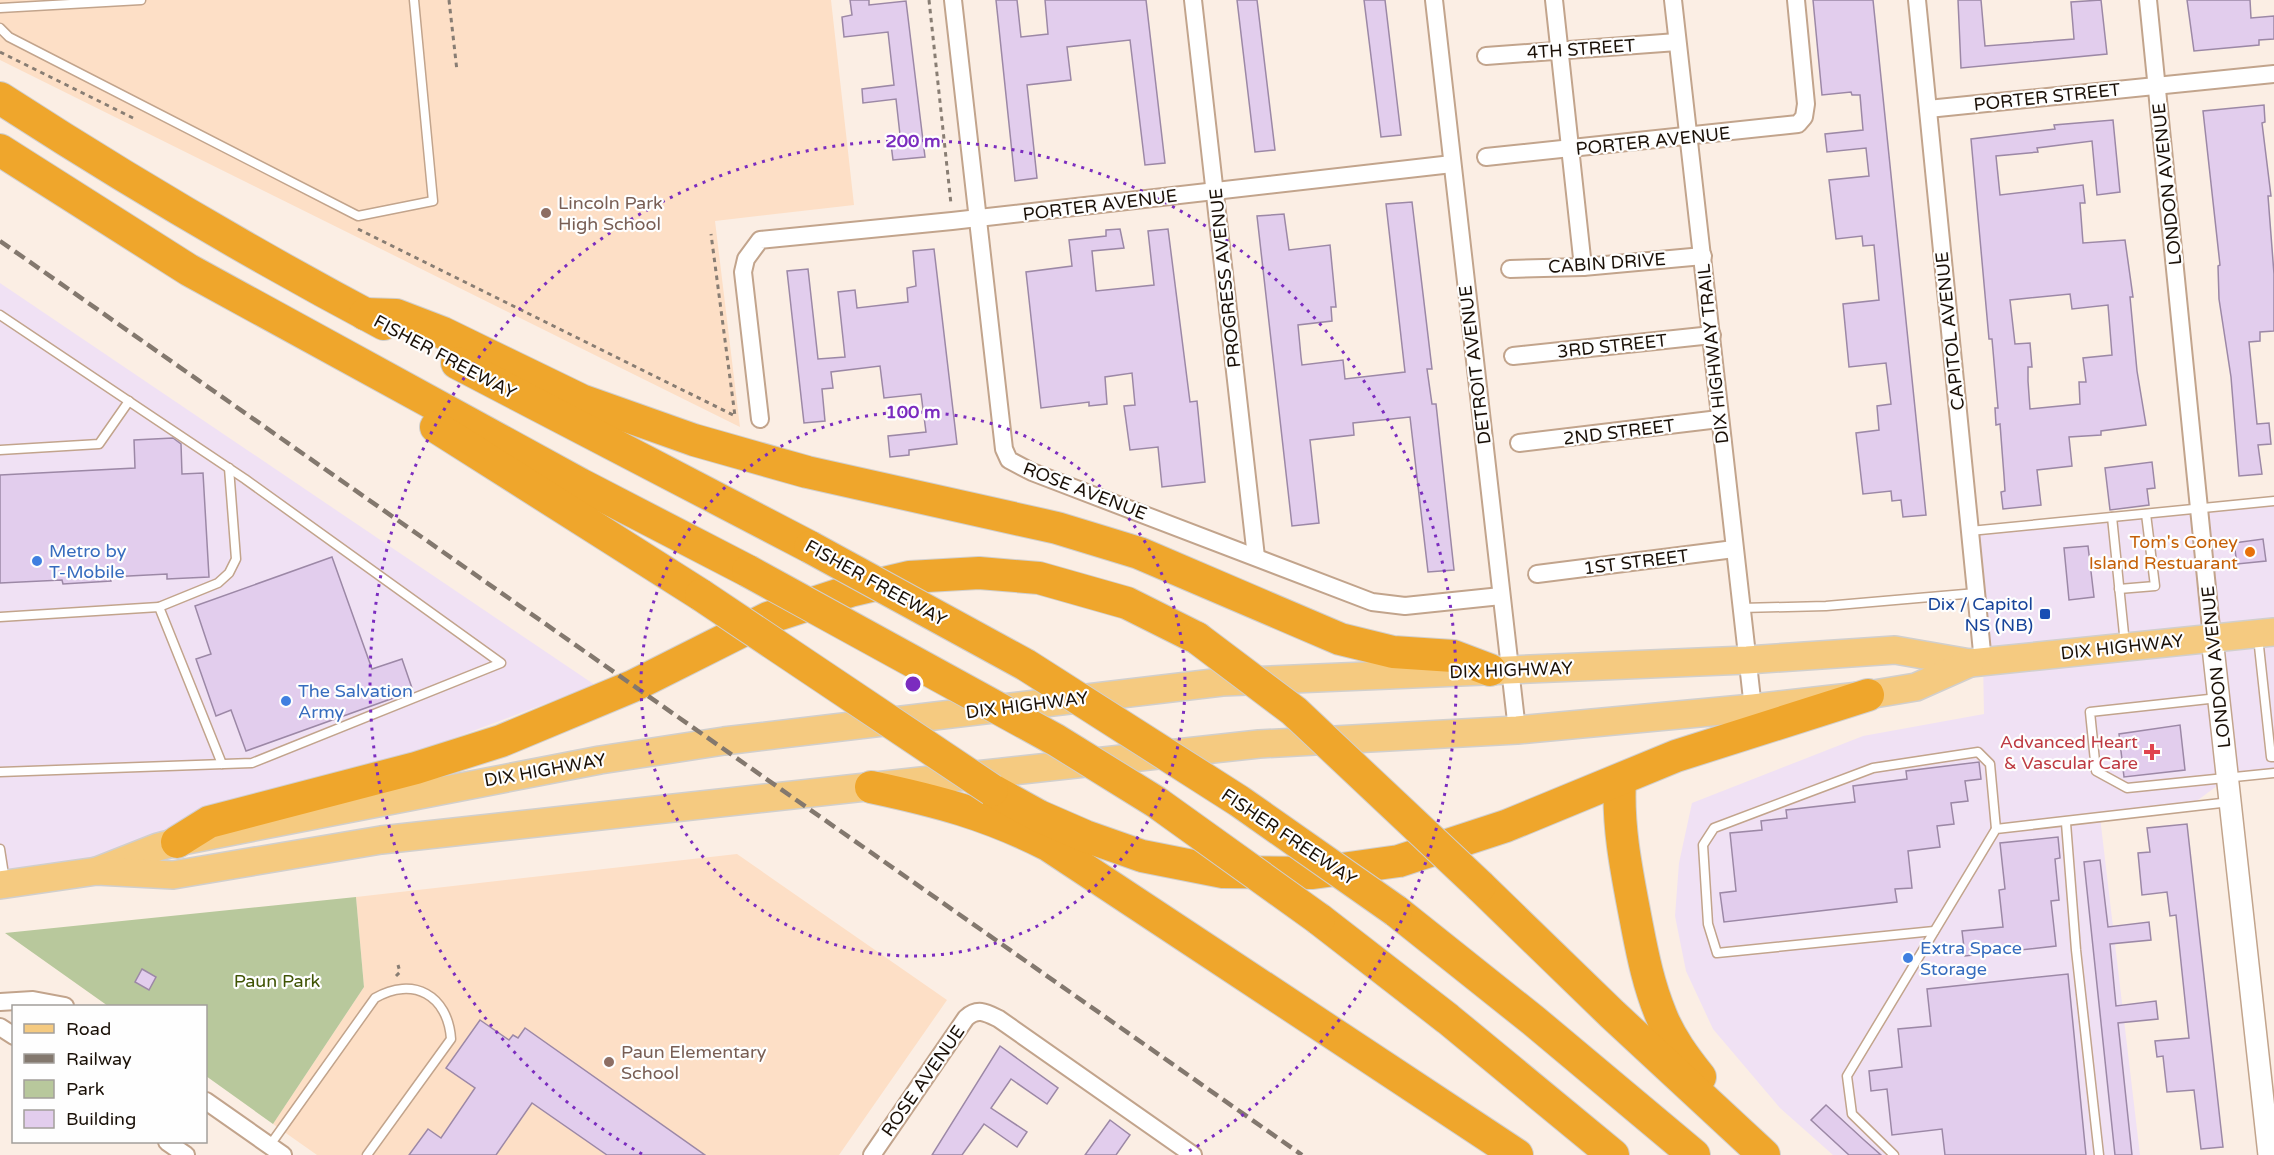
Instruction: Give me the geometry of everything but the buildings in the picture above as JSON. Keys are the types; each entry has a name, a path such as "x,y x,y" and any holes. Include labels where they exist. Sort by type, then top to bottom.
{"highway":[{"name":"FISHER FREEWAY","path":"0,98 141,189 365,314 810,547 1026,665 1239,801 1396,911 1534,1021 1694,1155"},
{"path":"0,150 189,270 1056,740 1156,802 1319,919 1448,1019 1613,1155"},
{"path":"365,314 396,315 443,333 581,400 694,440 807,472 1057,528 1139,553 1340,639 1393,652 1453,656 1500,670"},
{"path":"326,345 357,379 701,595 992,790 1039,816 1085,836 1142,856 1223,872 1313,873 1399,861 1506,825 1676,756 1794,721 1868,695"},
{"path":"177,842 209,822 416,768 501,741 633,687 768,618 850,591 909,577 979,573 1040,578 1127,603 1197,638 1294,711 1612,1014 1764,1155"},
{"path":"1620,780 1618,808 1630,895 1650,988 1662,1017 1681,1052 1742,1133"},
{"path":"871,787 974,812 1008,824 1048,845 1517,1155"}],"main road":[{"name":"DIX HIGHWAY","path":"97,871 177,842 550,768 724,741 1222,682 1747,660 1895,650 1976,662 2266,633"},
{"name":"DIX HIGHWAY","path":"3,885 97,871 173,875 381,840 1259,744 1517,730 1753,708 1868,695 1916,687 1976,662"}],"street":[{"name":"ROSE AVENUE","path":"953,0 1004,449 1009,460 1032,472 1387,606 1501,596"},
{"name":"PROGRESS AVENUE","path":"1193,0 1256,557"},
{"name":"DETROIT AVENUE","path":"1434,0 1501,596 1500,670 1517,730"},
{"path":"1554,0 1583,267"},
{"name":"DIX HIGHWAY TRAIL","path":"1673,0 1753,708"},
{"name":"PORTER AVENUE","path":"1486,157 1798,124 1804,117 1806,104 1796,0"},
{"name":"CAPITOL AVENUE","path":"1917,0 1976,593 1976,662"},
{"name":"LONDON AVENUE","path":"2148,0 2212,638 2269,1155"},
{"name":"4TH STREET","path":"1486,56 1677,42"},
{"name":"PORTER STREET","path":"1928,109 2274,74"},
{"name":"PORTER AVENUE","path":"760,419 743,272 746,260 760,240 978,218 1452,164"},
{"name":"CABIN DRIVE","path":"1510,269 1583,267 1703,256"},
{"name":"3RD STREET","path":"1513,356 1712,335"},
{"name":"2ND STREET","path":"1519,443 1719,419"},
{"name":"1ST STREET","path":"1537,574 1734,549"},
{"path":"0,1002 33,1000 60,1005"},
{"name":"ROSE AVENUE","path":"872,1155 966,1018 978,1011 999,1019 1183,1152"},
{"path":"207,1102 273,1152"},
{"path":"168,1143 186,1155"}],"lane":[{"path":"0,8 141,0"},
{"path":"0,28 9,37 358,216 433,201 414,0"},
{"path":"0,315 230,468 501,663 252,763 0,772"},
{"path":"0,450 99,444 129,401"},
{"path":"0,617 159,607 218,583 229,573 236,559 230,468"},
{"path":"1970,531 2274,501"},
{"path":"2119,589 2155,586 2146,514"},
{"path":"2112,517 2125,647"},
{"path":"1741,608 1826,606 1976,593"},
{"path":"159,607 222,764"},
{"path":"2266,633 2271,757 2274,757"},
{"path":"2219,698 2090,712 2096,771 2127,788 2274,773"},
{"path":"1894,1155 1852,1114 1848,1076 1996,829 1990,764 1978,752 1873,768 1714,828 1703,845 1708,924 1717,953 1934,931"},
{"path":"1996,829 2066,823 2230,802"},
{"path":"2066,823 2076,950 2099,1155"},
{"path":"0,849 3,885"},
{"path":"273,1152 375,998 390,989 416,990 428,995 444,1008 450,1022 451,1039 367,1155"}],"path":[{"path":"449,0 457,71"},
{"path":"929,0 951,207"},
{"path":"0,52 139,121"},
{"path":"353,227 735,416 711,234"}],"shaded area":[{"name":"Lincoln Park High School","path":"0,0 831,0 854,205 715,221 740,427 0,60"},
{"path":"0,283 595,685 177,842 0,885"},
{"path":"2274,501 2274,773 2229,777 2194,803 2100,817 2140,1155 1833,1155 1780,1108 1713,1029 1686,971 1675,916 1679,863 1692,803 1863,736 1984,714 1983,662 1970,531"},
{"name":"Paun Elementary School","path":"737,854 947,1000 839,1155 317,1155 273,1124 364,987 356,897"}],"green space":[{"name":"Paun Park","path":"356,897 364,987 273,1124 207,1077 207,1005 107,1005 5,933"}],"railway":[{"path":"0,241 1302,1155"}],"place":[{"name":"Lincoln Park High School","path":"546,213"},
{"name":"Tom's Coney Island Restuarant","path":"2250,552"},
{"name":"Metro by T-Mobile","path":"37,561"},
{"name":"Dix / Capitol NS (NB)","path":"2045,614"},
{"name":"The Salvation Army","path":"286,701"},
{"name":"Advanced Heart & Vascular Care","path":"2152,752"},
{"name":"Extra Space Storage","path":"1908,958"},
{"name":"Paun Elementary School","path":"609,1062"}]}
